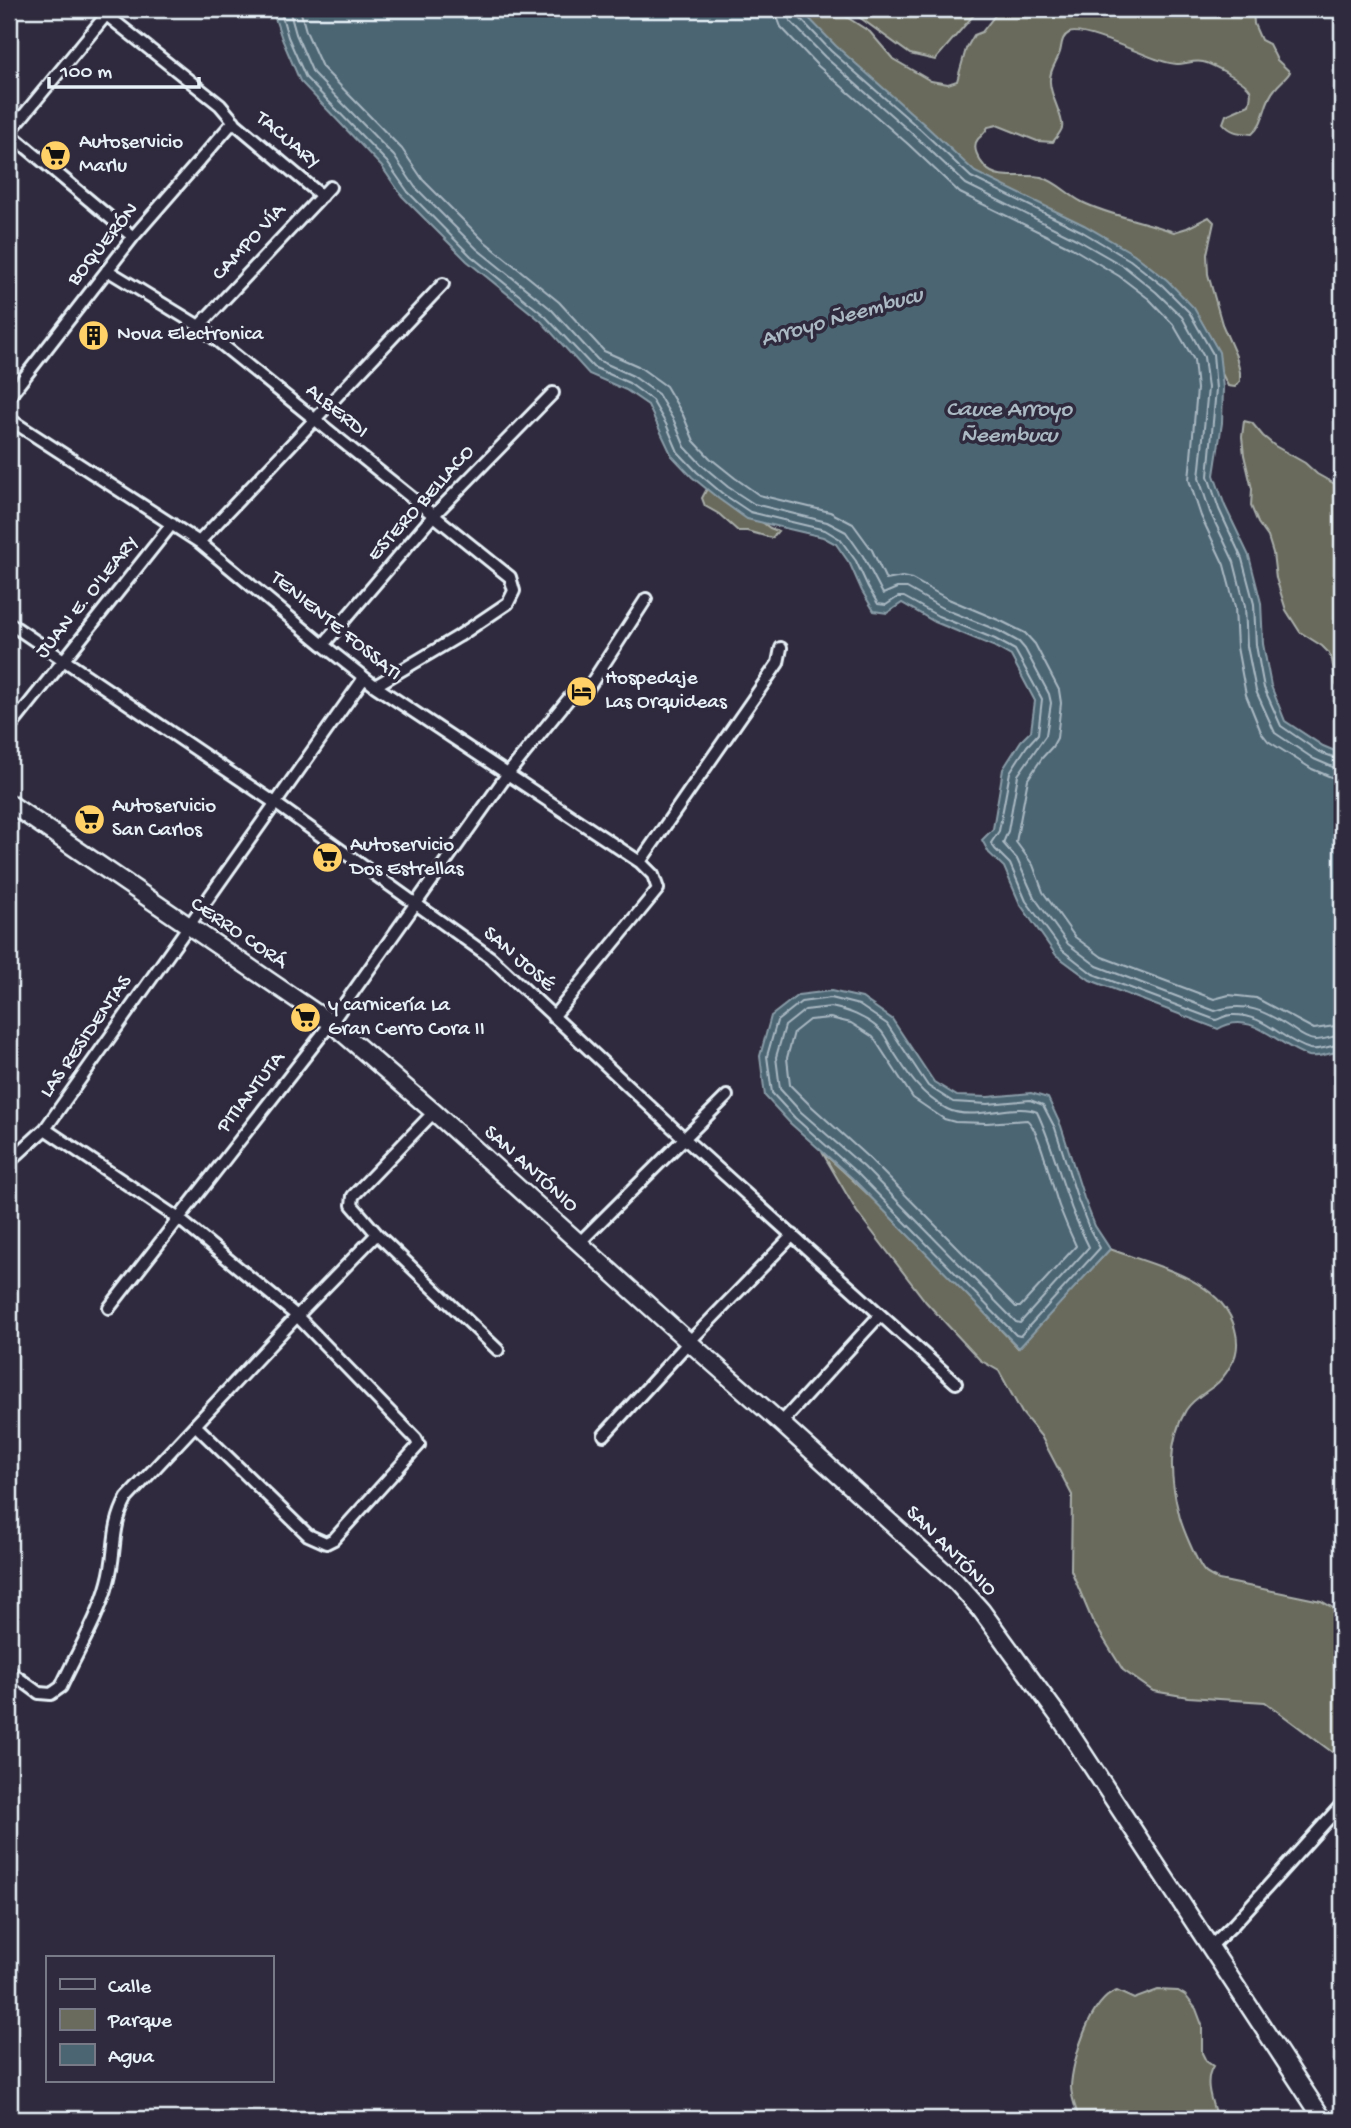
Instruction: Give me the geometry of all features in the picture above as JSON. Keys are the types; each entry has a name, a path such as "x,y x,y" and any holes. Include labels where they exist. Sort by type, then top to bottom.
{"street":[{"name":"TACUARY","path":"105,11 220,106 234,121 326,192"},
{"path":"105,11 9,133 133,237"},
{"name":"BOQUERÓN","path":"9,397 133,237 234,121"},
{"name":"CAMPO VÍA","path":"199,326 326,192"},
{"name":"ALBERDI","path":"107,270 199,326 510,577 514,591 508,603 375,686"},
{"path":"200,542 443,284"},
{"name":"ESTERO BELLACO","path":"323,645 433,516 554,393"},
{"name":"TENIENTE FOSSATI","path":"9,419 200,542 375,686 640,862"},
{"name":"JUAN E. O'LEARY","path":"9,729 172,524"},
{"name":"PITIANTUTA","path":"109,1308 331,1023 507,775 570,697 585,693 646,599"},
{"name":"SAN JOSÉ","path":"9,623 275,803 490,957 685,1139 956,1383"},
{"path":"553,1017 658,889 653,875 640,862 778,663 781,648"},
{"name":"LAS RESIDENTAS","path":"9,1162 45,1129 365,678"},
{"name":"CERRO CORÁ","path":"9,803 331,1023 434,1112"},
{"path":"579,1243 727,1096"},
{"path":"434,1112 353,1196 352,1205 377,1234 498,1350"},
{"name":"SAN ANTÓNIO","path":"434,1112 782,1423 947,1574 981,1610 1062,1721 1324,2119"},
{"path":"45,1129 179,1219 297,1316 419,1445 334,1539 326,1542 308,1535 195,1425"},
{"path":"9,1671 39,1693 51,1694 61,1687 108,1583 118,1513 127,1498 377,1234"},
{"path":"604,1435 793,1235"},
{"path":"782,1423 880,1315"},
{"path":"1210,1947 1342,1804"}],"green space":[{"path":"785,9 834,9 870,32 893,59 931,81 948,84 957,81 966,49 974,35 982,32 1000,9 1253,9 1254,24 1261,40 1269,44 1277,60 1290,72 1271,94 1260,124 1252,134 1232,131 1223,123 1226,115 1249,105 1251,97 1247,87 1228,74 1203,62 1166,62 1098,37 1076,32 1064,37 1050,78 1062,124 1061,131 1053,142 1037,141 997,125 988,127 975,146 980,161 990,172 1004,176 1041,177 1082,202 1116,215 1174,232 1209,217 1214,222 1207,254 1208,274 1222,324 1236,356 1240,381 1235,387 1228,386 1214,357 1039,234"},
{"path":"848,9 979,9 935,60 910,54"},
{"path":"1244,421 1252,423 1275,446 1342,488 1342,690 1336,685 1328,652 1300,632 1286,610 1268,537 1251,506 1252,489 1242,437"},
{"path":"710,483 770,528 778,531 772,538 738,531 705,506 702,498"},
{"path":"822,1152 897,1223 1018,1348 1110,1249 1184,1276 1216,1298 1228,1312 1235,1329 1236,1352 1228,1371 1196,1399 1180,1422 1173,1448 1172,1474 1180,1519 1198,1562 1210,1575 1219,1580 1321,1601 1342,1613 1342,1753 1332,1752 1265,1702 1188,1697 1153,1691 1123,1670 1092,1620 1071,1570 1072,1495 1041,1436 1022,1413 999,1371 980,1360 926,1302 857,1212"},
{"path":"1158,1990 1178,1991 1185,1995 1196,2009 1202,2025 1202,2053 1206,2061 1213,2066 1209,2085 1217,2119 1079,2119 1072,2095 1072,2076 1079,2047 1091,2018 1107,1996 1117,1991 1134,1999"}],"water":[{"name":"Cauce Arroyo Ñeembucu","path":"272,9 800,9 836,46 975,172 1084,225 1134,254 1167,280 1194,308 1219,352 1223,388 1222,423 1214,475 1225,506 1249,556 1261,603 1263,644 1271,686 1285,721 1323,746 1342,754 1342,1051 1309,1056 1254,1026 1230,1024 1218,1029 1090,980 1056,955 1020,904 1004,867 989,853 982,840 993,829 1003,769 1021,741 1031,731 1035,701 1011,656 935,622 902,603 887,613 874,611 850,564 836,544 823,537 747,519 692,477 672,456 648,405 626,390 589,374 541,321 467,261 402,196 382,167 300,81"},
{"path":"831,991 862,998 892,1019 934,1082 957,1096 988,1097 1031,1093 1048,1098 1061,1126 1095,1226 1110,1249 1019,1348 852,1178 790,1123 765,1096 760,1056 771,1016 798,995"}],"place":[{"name":"Autoservicio Marlu","path":"56,155"},
{"name":"Nova Electronica","path":"94,335"},
{"name":"Hospedaje Las Orquideas","path":"582,691"},
{"name":"Autoservicio San Carlos","path":"89,819"},
{"name":"Autoservicio Dos Estrellas","path":"327,858"},
{"name":"y carnicería La Gran Cerro Cora II","path":"305,1018"}],"water label":[{"name":"Arroyo Ñeembucu","path":"842,318"}]}
